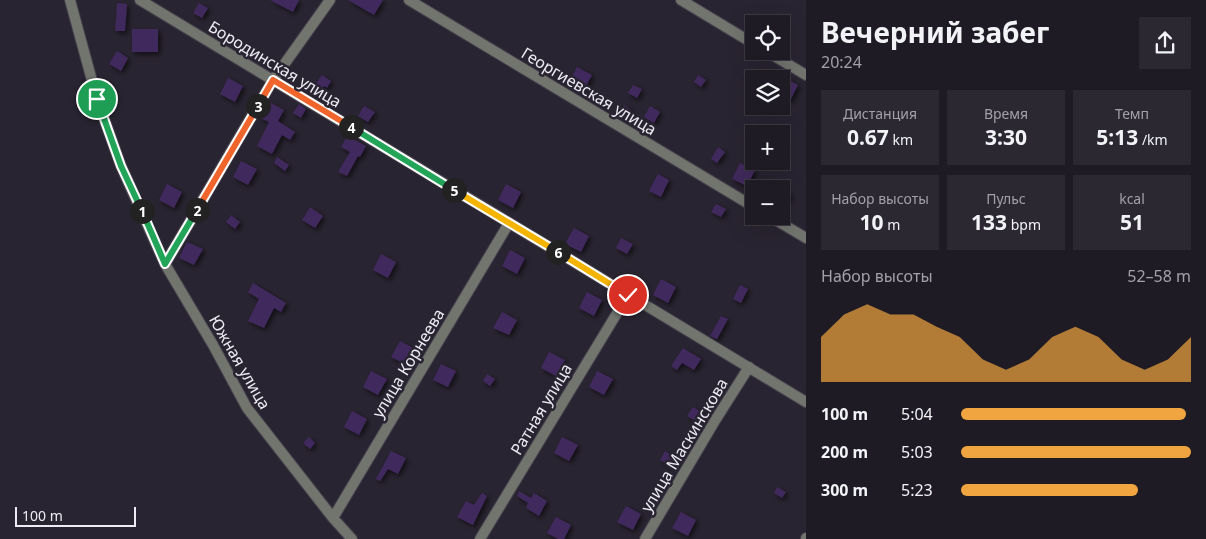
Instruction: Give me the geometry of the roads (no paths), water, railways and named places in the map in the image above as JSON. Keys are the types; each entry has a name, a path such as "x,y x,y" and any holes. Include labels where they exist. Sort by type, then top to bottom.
{"street":[{"name":"Южная улица","path":"70,0 97,99 121,166 165,264 213,345 246,408 333,518 352,539"},
{"name":"Бородинская улица","path":"140,0 806,402"},
{"path":"165,264 273,80 330,0"},
{"name":"Георгиевская улица","path":"409,0 745,202"},
{"path":"681,0 745,39"},
{"path":"781,60 806,75"},
{"name":"улица Корнеева","path":"333,518 509,223"},
{"path":"784,225 806,238"},
{"name":"Ратная улица","path":"480,539 628,295"},
{"name":"улица Маскинскова","path":"645,539 748,367"}]}
